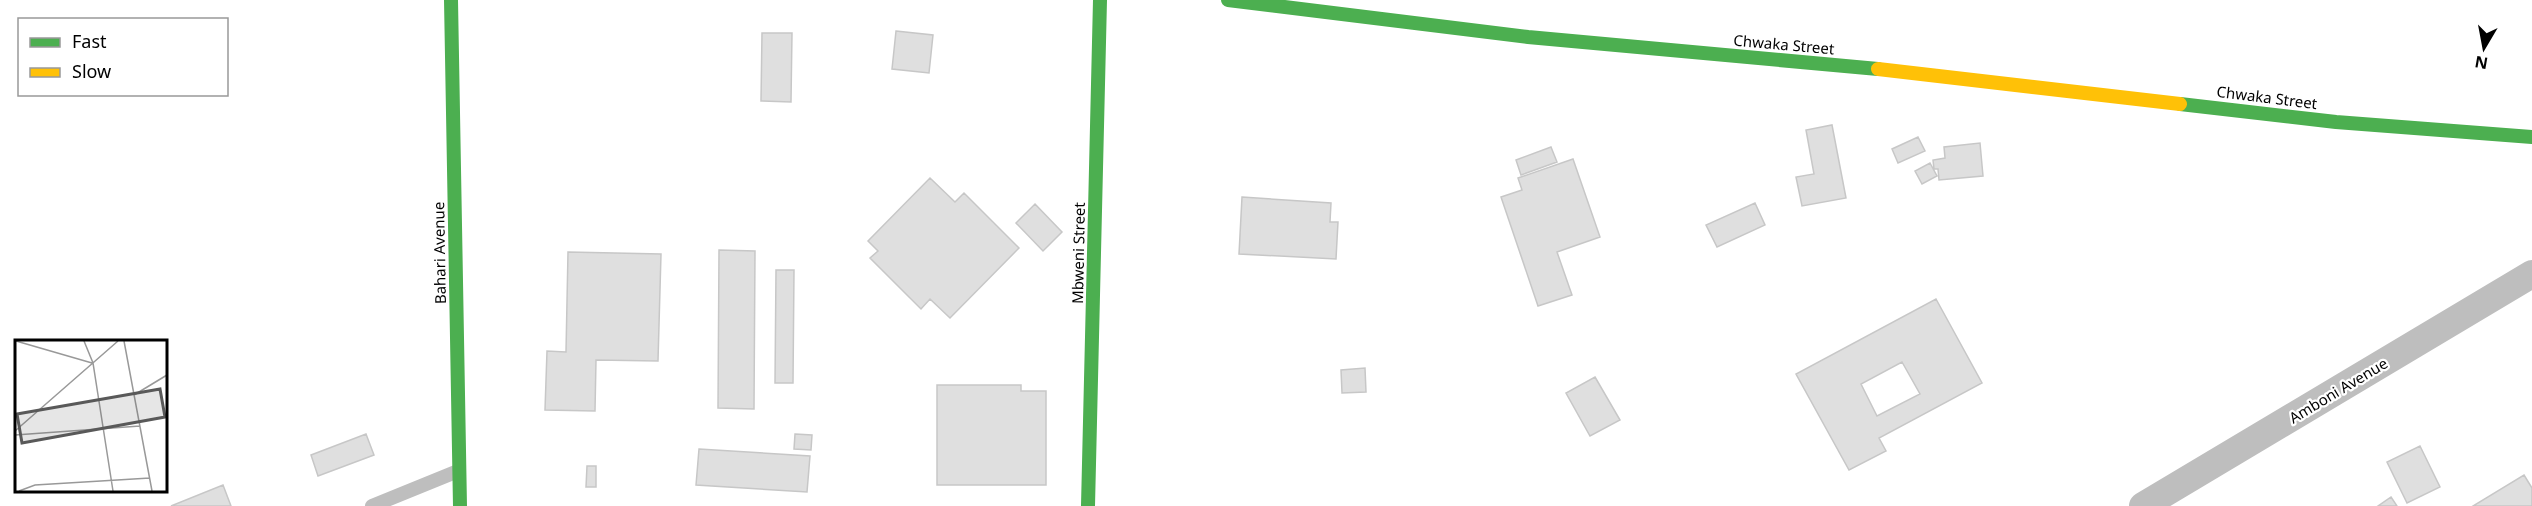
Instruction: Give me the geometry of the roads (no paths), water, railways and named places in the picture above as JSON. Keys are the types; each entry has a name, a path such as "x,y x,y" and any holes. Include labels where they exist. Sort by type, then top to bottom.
{"street":[{"name":"Bahari Avenue","path":"451,0 460,506"},
{"name":"Mbweni Street","path":"1088,506 1100,0"},
{"name":"Chwaka Street","path":"1228,0 1528,38 1926,74 2336,122 2532,137"},
{"name":"Amboni Avenue","path":"2143,506 2532,274"}],"lane":[{"path":"372,506 460,470"}]}
